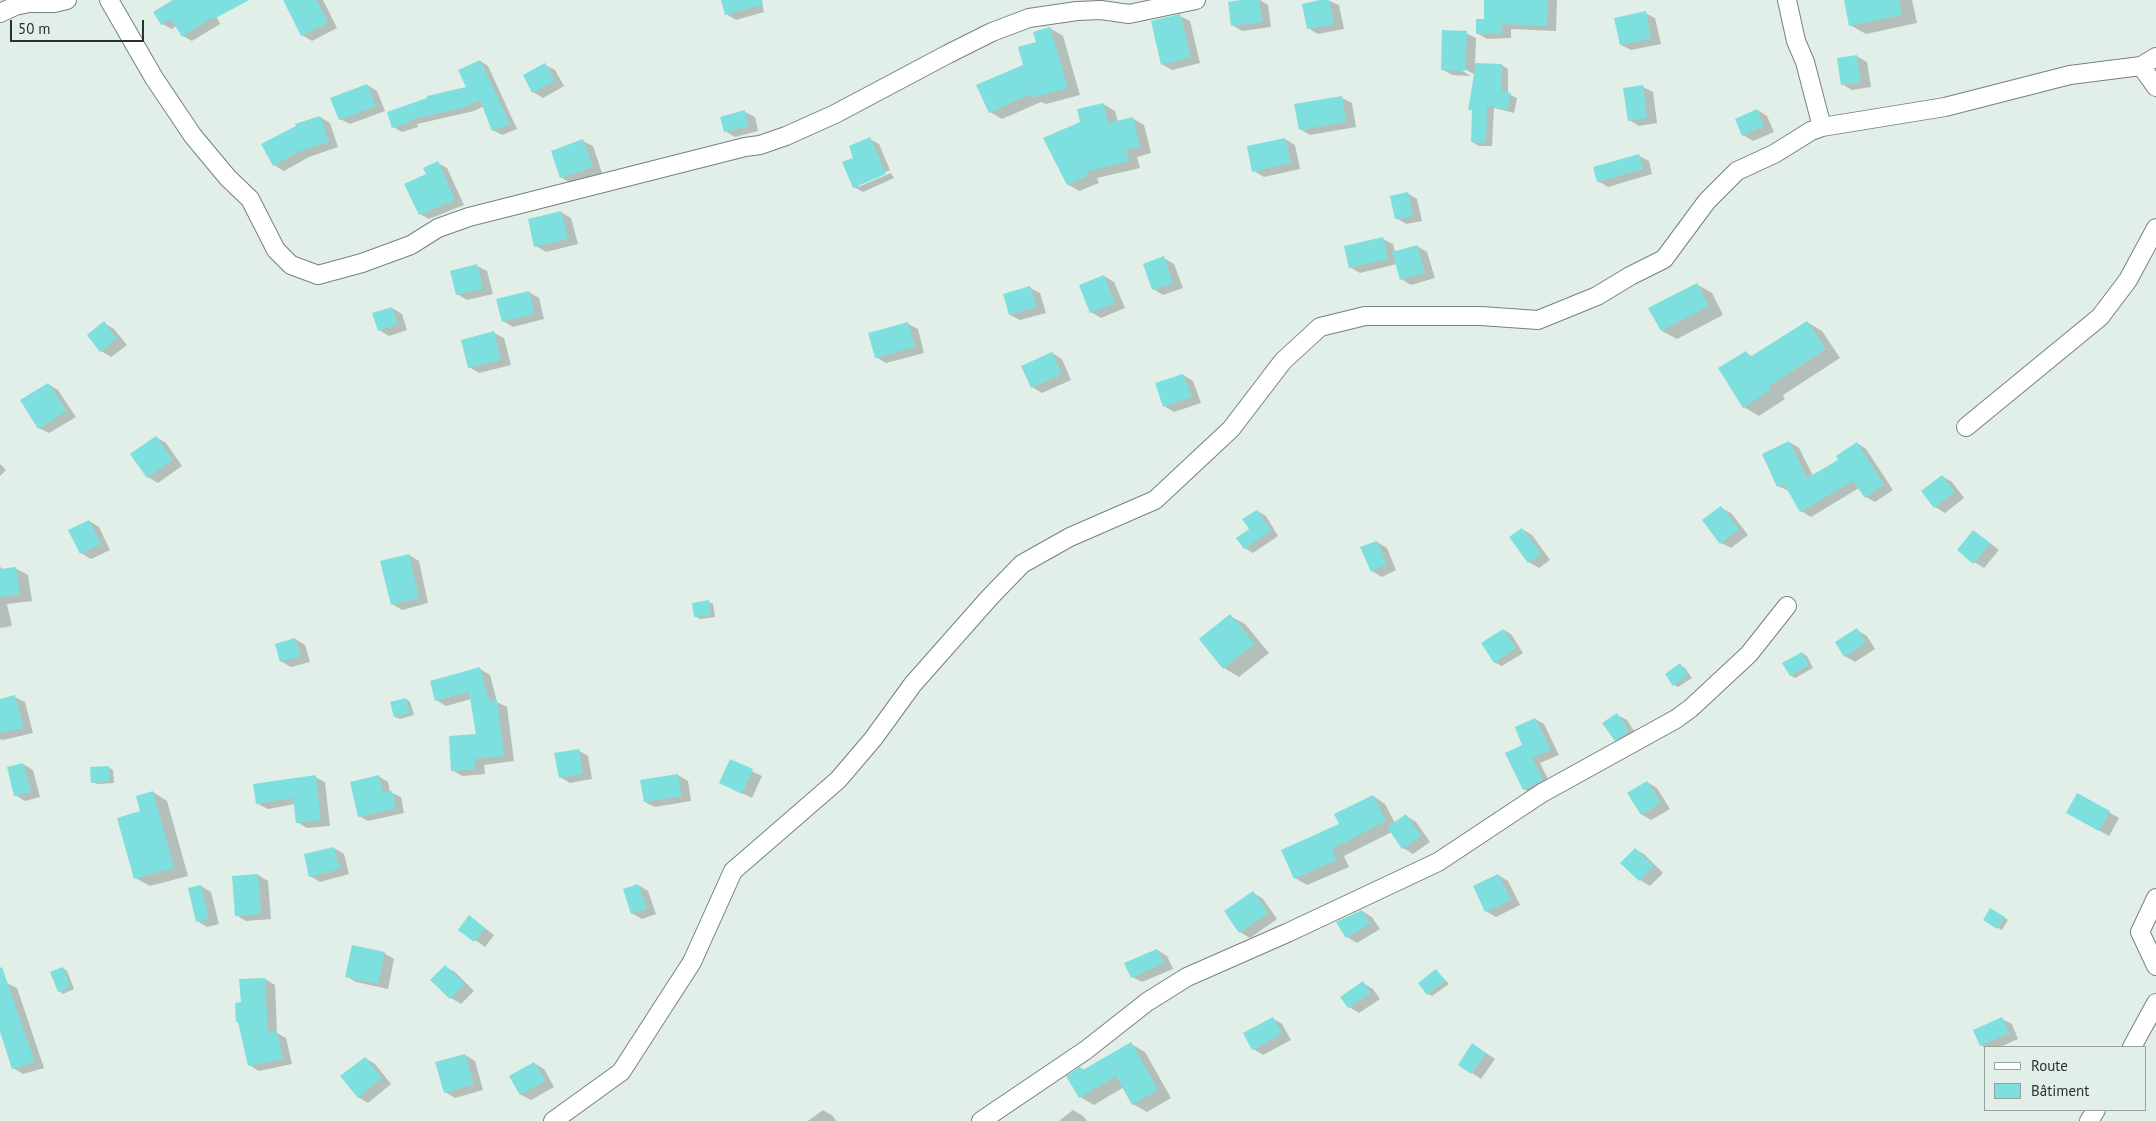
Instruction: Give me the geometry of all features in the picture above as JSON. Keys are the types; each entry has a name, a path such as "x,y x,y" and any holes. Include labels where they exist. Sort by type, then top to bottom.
{"street":[{"path":"0,14 15,6 29,3 54,3 67,0"},
{"path":"109,0 154,78 193,136 228,178 250,199 276,250 291,264 318,276 362,264 410,244 438,228 469,216 745,147 760,146 811,126 939,58 992,32 1030,18 1084,10 1129,14 1196,0"},
{"path":"1786,0 1796,41 1805,62 1822,127"},
{"path":"553,1121 621,1072 692,962 733,871 838,780 873,739 913,684 990,596 1022,564 1070,537 1155,500 1231,430 1283,360 1320,327 1365,316 1481,316 1538,320 1597,296 1630,276 1664,259 1707,201 1737,171 1774,154 1811,131 1822,127 1945,107 2070,75 2149,62 2156,87"},
{"path":"1966,427 2100,317 2128,280 2156,228"},
{"path":"981,1121 1086,1050 1147,1002 1187,977 1287,933 1438,862 1542,793 1676,719 1691,708 1749,654 1787,606"},
{"path":"2156,898 2140,932 2156,966"},
{"path":"2133,1046 2156,1003"}],"building":[{"path":"173,0 249,0 214,19 213,17 182,37 171,19 161,25 153,12"},
{"path":"283,0 316,0 328,23 301,36"},
{"path":"721,0 762,0 763,5 725,15"},
{"path":"1259,0 1262,22 1231,26 1228,2"},
{"path":"1329,0 1334,24 1307,29 1302,4"},
{"path":"1484,0 1548,0 1547,26 1502,24 1502,33 1476,34 1476,19 1484,19"},
{"path":"1844,0 1899,0 1902,15 1849,26"},
{"path":"1646,11 1651,39 1620,45 1614,18"},
{"path":"1180,14 1191,57 1161,65 1151,21"},
{"path":"1050,27 1068,88 1032,98 1031,94 989,113 976,85 1023,65 1018,47 1036,42 1033,32"},
{"path":"1442,30 1467,31 1465,71 1441,70"},
{"path":"1857,55 1861,82 1841,85 1837,58"},
{"path":"480,60 510,124 492,131 480,100 465,107 409,120 410,122 392,128 387,112 427,98 427,96 466,87 458,70"},
{"path":"545,63 555,81 532,93 523,75"},
{"path":"1476,63 1502,64 1502,91 1511,93 1507,110 1487,106 1486,143 1471,142 1472,110 1468,110"},
{"path":"367,84 376,106 339,120 330,98"},
{"path":"1643,85 1647,118 1628,121 1623,88"},
{"path":"1342,96 1346,122 1299,130 1294,104"},
{"path":"1104,103 1108,123 1133,117 1140,147 1126,150 1129,161 1086,172 1088,176 1067,185 1043,138 1080,122 1077,109"},
{"path":"1757,109 1764,126 1742,136 1735,119"},
{"path":"745,110 749,126 724,132 720,117"},
{"path":"320,116 329,142 298,152 273,166 261,144 296,126 295,124"},
{"path":"870,137 886,174 853,188 842,162 853,158 849,146"},
{"path":"1285,138 1291,163 1252,172 1247,146"},
{"path":"583,139 593,167 560,178 551,151"},
{"path":"1639,154 1643,169 1597,182 1593,167"},
{"path":"438,161 455,200 419,215 404,184 426,174 423,168"},
{"path":"1408,192 1413,216 1395,219 1390,196"},
{"path":"561,211 568,239 534,247 528,219"},
{"path":"1383,237 1388,259 1349,268 1344,246"},
{"path":"1417,245 1425,273 1400,280 1392,252"},
{"path":"1164,256 1173,283 1152,290 1143,264"},
{"path":"477,264 483,289 456,295 450,271"},
{"path":"1104,275 1115,303 1090,313 1079,285"},
{"path":"1697,283 1709,306 1661,331 1648,308"},
{"path":"1030,286 1037,307 1009,315 1003,294"},
{"path":"529,291 535,314 502,322 496,299"},
{"path":"392,307 398,324 378,331 372,313"},
{"path":"104,321 117,339 100,352 87,335"},
{"path":"1807,321 1826,349 1769,386 1771,390 1743,408 1718,368 1746,351 1750,357"},
{"path":"908,322 915,347 875,358 868,333"},
{"path":"494,331 501,360 468,368 461,340"},
{"path":"1052,352 1062,374 1031,388 1021,366"},
{"path":"1183,374 1192,397 1163,407 1155,383"},
{"path":"48,383 67,411 38,429 20,400"},
{"path":"156,436 173,460 147,478 130,454"},
{"path":"1789,441 1807,478 1838,460 1836,456 1857,442 1884,485 1865,498 1853,481 1800,512 1784,484 1777,487 1762,454"},
{"path":"1942,475 1955,492 1934,508 1921,491"},
{"path":"1721,506 1739,529 1720,544 1702,520"},
{"path":"1257,510 1271,531 1244,549 1236,538 1249,529 1242,519"},
{"path":"89,520 101,544 80,554 68,530"},
{"path":"1522,528 1541,554 1528,563 1509,537"},
{"path":"1973,530 1990,543 1973,564 1957,550"},
{"path":"1377,541 1387,564 1371,572 1360,547"},
{"path":"409,554 419,598 391,605 380,561"},
{"path":"16,567 20,594 0,597 0,569"},
{"path":"709,600 711,615 694,617 692,603"},
{"path":"1230,614 1255,644 1223,669 1199,639"},
{"path":"1857,628 1866,643 1844,657 1835,642"},
{"path":"1503,629 1516,648 1494,663 1481,643"},
{"path":"295,638 301,656 280,662 275,644"},
{"path":"1802,652 1809,665 1790,676 1782,663"},
{"path":"1680,663 1688,675 1673,686 1665,674"},
{"path":"480,667 489,701 497,700 504,756 475,759 475,769 451,771 449,736 476,734 469,692 435,701 430,681"},
{"path":"15,695 24,728 0,733 0,699"},
{"path":"406,698 410,713 394,717 390,702"},
{"path":"1617,713 1629,731 1615,741 1602,723"},
{"path":"1535,718 1551,750 1532,758 1543,780 1523,790 1505,753 1522,745 1515,727"},
{"path":"579,749 583,774 559,778 554,753"},
{"path":"730,759 753,769 742,794 719,783"},
{"path":"23,763 31,792 14,796 7,767"},
{"path":"109,766 110,781 91,783 90,767"},
{"path":"678,774 682,796 644,802 640,780"},
{"path":"316,775 321,820 296,823 293,798 256,804 253,784"},
{"path":"379,775 383,793 392,791 396,808 358,817 350,782"},
{"path":"1647,781 1661,803 1641,815 1627,793"},
{"path":"153,791 174,868 134,879 117,818 140,811 136,796"},
{"path":"2077,793 2110,811 2099,831 2066,813"},
{"path":"1373,795 1386,821 1332,849 1337,860 1294,879 1281,850 1339,824 1334,814"},
{"path":"1406,814 1421,836 1402,849 1387,827"},
{"path":"334,847 340,869 309,877 304,854"},
{"path":"1635,848 1654,866 1639,881 1620,863"},
{"path":"258,874 261,914 235,916 232,876"},
{"path":"1498,874 1511,900 1485,912 1473,886"},
{"path":"638,884 647,909 631,914 623,889"},
{"path":"201,885 209,919 196,922 188,888"},
{"path":"1253,891 1268,913 1239,933 1224,911"},
{"path":"1990,908 2005,917 1997,929 1983,920"},
{"path":"1362,910 1370,924 1346,938 1336,922"},
{"path":"469,915 485,928 474,942 458,930"},
{"path":"352,945 385,952 378,984 345,977"},
{"path":"1157,949 1164,963 1131,978 1124,963"},
{"path":"445,965 465,984 450,999 430,980"},
{"path":"2,967 35,1062 12,1069 0,1032 0,968"},
{"path":"63,967 70,987 58,992 50,972"},
{"path":"1436,969 1445,981 1427,995 1418,983"},
{"path":"265,978 268,1033 277,1031 283,1059 248,1066 238,1022 236,1022 235,1003 241,1002 239,979"},
{"path":"1363,981 1371,993 1348,1008 1340,997"},
{"path":"1273,1017 1282,1034 1252,1050 1243,1033"},
{"path":"2002,1017 2009,1033 1980,1046 1973,1030"},
{"path":"1131,1042 1158,1090 1132,1105 1116,1076 1079,1098 1066,1076 1080,1067 1083,1070"},
{"path":"1472,1043 1486,1053 1471,1074 1458,1065"},
{"path":"465,1054 474,1084 444,1093 435,1062"},
{"path":"365,1057 382,1078 358,1098 340,1076"},
{"path":"534,1062 545,1081 520,1095 509,1076"}]}
